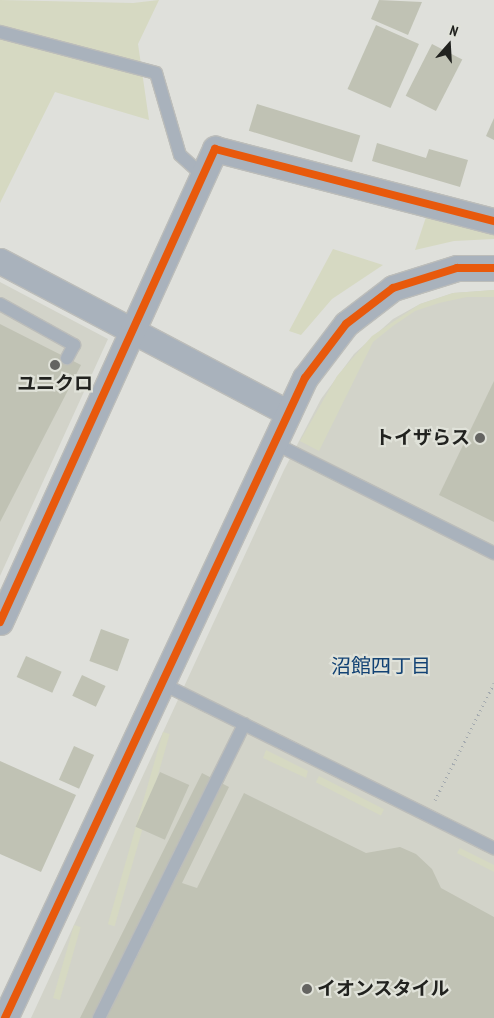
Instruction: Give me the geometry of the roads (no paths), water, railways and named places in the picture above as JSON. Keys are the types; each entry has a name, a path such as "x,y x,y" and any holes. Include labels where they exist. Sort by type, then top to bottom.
{"street":[{"path":"0,622 216,149 494,221"},
{"path":"0,261 134,330 288,413"},
{"path":"5,1018 305,378 346,324 394,288 457,268 494,268"}],"lane":[{"path":"0,32 156,73 180,155 203,176"},
{"path":"0,304 74,345 67,358"},
{"path":"274,443 494,553"},
{"path":"161,683 494,848"},
{"path":"99,1018 244,724"}],"place":[{"name":"ユニクロ","path":"55,365"},
{"name":"トイザらス","path":"480,438"},
{"name":"イオンスタイル","path":"307,989"}],"district":[{"name":"沼館四丁目","path":"381,666"}]}
